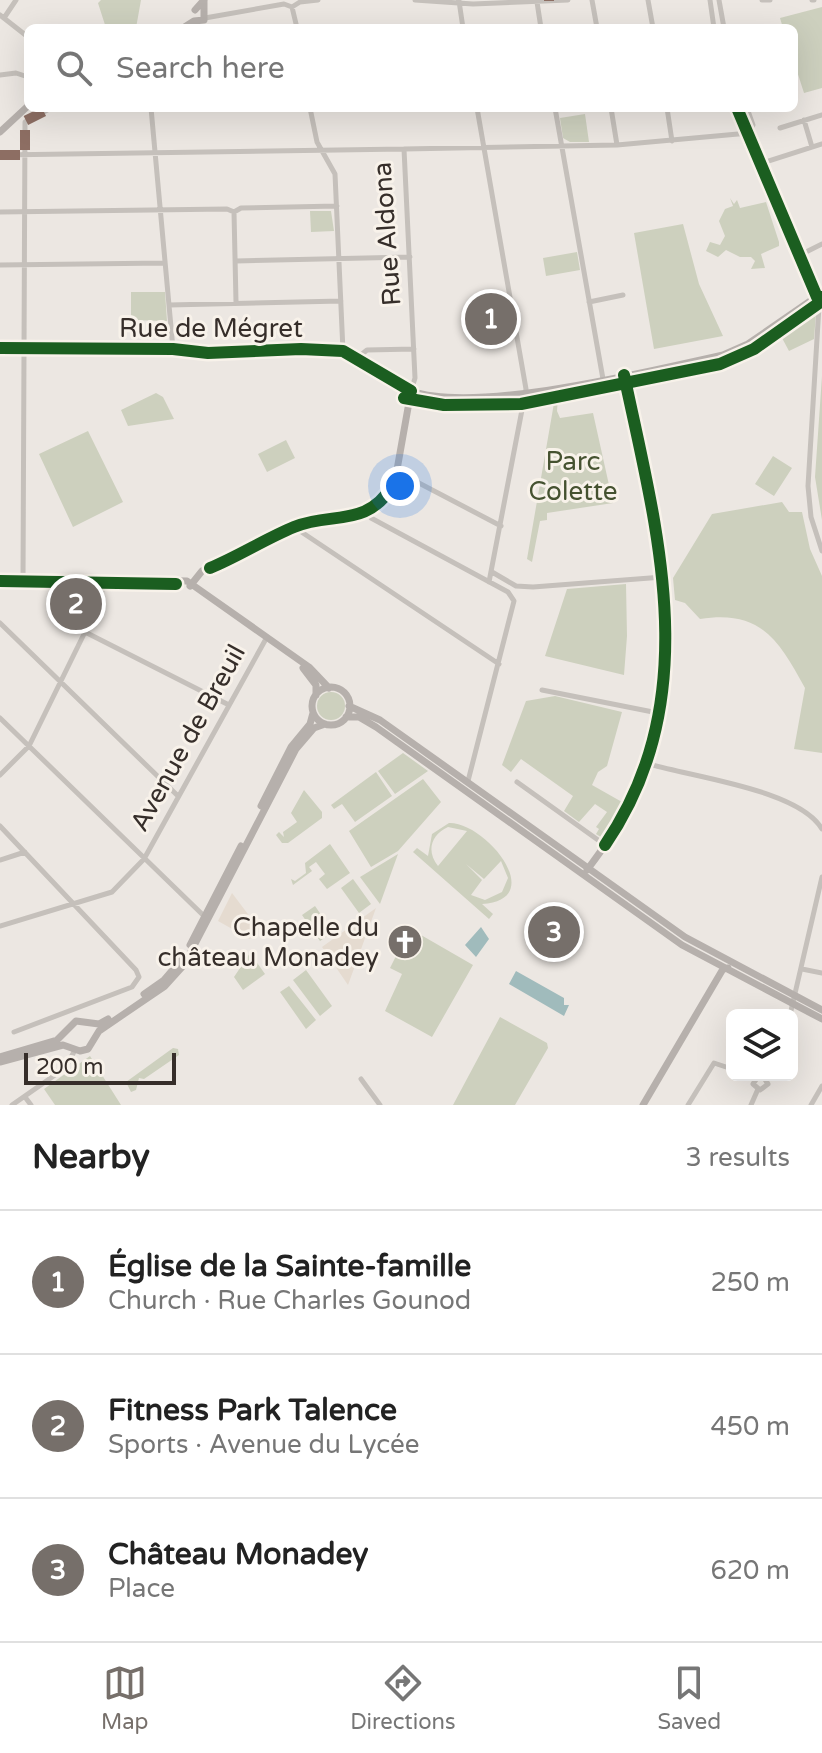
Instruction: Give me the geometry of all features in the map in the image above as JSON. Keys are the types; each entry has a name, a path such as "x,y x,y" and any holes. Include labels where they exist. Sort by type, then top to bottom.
{"street":[{"path":"16,0 2,17 24,34"},
{"path":"267,0 268,7"},
{"path":"292,7 300,2 318,0"},
{"path":"415,0 568,0"},
{"path":"592,0 596,24"},
{"path":"648,0 652,24"},
{"path":"710,0 713,24"},
{"path":"719,0 723,24"},
{"path":"762,0 770,0"},
{"path":"458,2 462,24"},
{"path":"537,2 540,24"},
{"path":"194,21 195,10 215,19 284,4 292,7"},
{"path":"292,7 296,24"},
{"path":"189,24 200,22 205,16"},
{"path":"0,75 16,73 24,76"},
{"path":"0,132 24,112"},
{"path":"23,580 25,121 43,112"},
{"path":"151,112 173,349"},
{"path":"311,112 322,150 335,174 343,351"},
{"path":"478,112 526,393 489,582"},
{"path":"556,112 603,379"},
{"path":"612,112 617,145"},
{"path":"668,112 672,141"},
{"path":"739,112 820,295 808,486 811,517 822,551"},
{"path":"748,112 753,125 749,133"},
{"path":"780,128 822,115"},
{"path":"804,120 812,147"},
{"path":"404,149 617,145 749,133"},
{"path":"762,163 822,144"},
{"name":"Rue Aldona","path":"0,155 404,149 414,349 411,391"},
{"path":"234,212 241,208 337,206"},
{"path":"0,212 227,209 234,212"},
{"path":"234,212 236,302"},
{"path":"800,255 822,244"},
{"path":"236,261 410,257"},
{"path":"0,265 165,263"},
{"path":"589,302 623,295"},
{"path":"191,585 202,571 294,527 349,518 366,511 389,491 396,471 411,391 453,397 526,393 732,352 820,295"},
{"path":"169,305 341,301"},
{"name":"Rue de Mégret","path":"0,348 173,349 208,353 301,349 343,351 411,391"},
{"path":"356,359 367,350 414,349"},
{"path":"587,871 631,803 646,763 658,713 667,644 664,577 624,375"},
{"path":"396,471 501,526"},
{"path":"366,511 371,518 508,592 514,601 468,781"},
{"path":"294,527 499,664"},
{"path":"492,572 519,586 664,577"},
{"path":"0,579 191,585 309,667 329,688 344,693 349,706 346,717 337,724 314,728 301,740 170,978"},
{"path":"0,775 29,746 107,581"},
{"path":"0,623 178,796"},
{"path":"85,632 229,705"},
{"path":"0,1060 20,1060 59,1046 88,1049 104,1027 184,965 291,747 310,724 313,713 316,685 306,670 266,638"},
{"name":"Avenue de Breuil","path":"0,926 112,892 144,859 266,638"},
{"path":"316,695 329,688"},
{"path":"542,690 658,713"},
{"path":"349,706 380,720 468,781 682,945 759,987 795,1000"},
{"path":"313,713 325,724"},
{"path":"346,717 367,721 506,819 639,904 695,944 775,985 822,1015"},
{"path":"0,718 204,916"},
{"path":"421,758 468,781"},
{"path":"646,763 784,800 822,821"},
{"path":"517,782 605,845"},
{"path":"811,814 822,829"},
{"path":"0,826 139,977 132,987 14,1032"},
{"path":"0,860 25,852"},
{"path":"792,1009 822,877"},
{"path":"723,969 775,985"},
{"path":"643,1105 723,969"},
{"path":"802,969 822,973"},
{"path":"0,1060 53,1042 76,1021 101,1024 149,994"},
{"path":"72,1010 76,1021"},
{"path":"89,1022 95,1029 96,1039"},
{"path":"66,1030 66,1040 73,1049"},
{"path":"12,1105 65,1068 73,1049"},
{"path":"688,1105 711,1065 717,1063 726,1067"},
{"path":"361,1079 380,1105"},
{"path":"751,1105 758,1081"},
{"path":"758,1089 767,1086 762,1081"},
{"path":"811,1105 822,1086"},
{"path":"25,1097 31,1105"}],"green space":[{"path":"101,0 141,0 137,24 105,24 98,3"},
{"path":"822,7 822,88 804,93 798,74 798,24 782,24 780,18"},
{"path":"585,114 589,142 570,142 563,138 560,118"},
{"path":"730,198 734,204 737,200 740,208 766,202 779,246 761,254 765,268 751,269 755,261 751,257 740,257 726,250 718,257 706,251 710,242 720,245 725,236 719,221 725,209 733,206"},
{"path":"310,211 331,211 334,231 311,232"},
{"path":"683,224 699,284 723,336 654,349 634,233"},
{"path":"577,252 580,270 546,276 543,258"},
{"path":"131,292 165,292 167,321 131,320"},
{"path":"813,311 816,313 814,339 789,351 782,338 772,340"},
{"path":"822,376 822,520 815,477"},
{"path":"156,393 163,397 174,419 128,426 121,410"},
{"name":"Parc Colette","path":"558,397 560,418 593,413 613,503 547,513 547,520 540,521 532,562 527,559 554,403"},
{"path":"88,431 123,502 73,527 39,454"},
{"path":"286,440 295,458 267,472 258,454"},
{"path":"773,456 792,468 774,496 755,484"},
{"path":"782,502 789,512 802,512 810,549 822,576 822,753 794,749 805,688 786,656 766,632 738,619 700,619 685,603 675,600 673,578 712,514"},
{"path":"626,584 624,675 545,656 567,589"},
{"path":"331,692 341,696 345,706 341,716 331,720 321,716 317,706 321,696"},
{"path":"555,696 622,712 607,766 598,772 592,785 622,802 623,807 604,839 596,834 599,829 596,827 607,812 595,804 579,822 564,811 573,796 521,759 511,772 502,765 526,701"},
{"path":"403,753 428,771 395,794 378,771"},
{"path":"376,772 392,796 355,822 342,804 334,809 331,805"},
{"path":"423,779 441,802 398,851 371,867 349,831"},
{"path":"304,790 322,812 322,818 288,843 282,843 276,835 279,832 284,837 283,832 297,822 291,813"},
{"path":"449,823 464,826 493,847 504,862 511,876 510,890 501,899 482,904 493,914 489,919 413,852 417,848 428,856 432,834","holes":["448,827 467,831 438,866 432,855 432,844 438,834","501,861 508,878 502,892 485,900 471,895 482,880 466,864 484,879"]},
{"path":"330,844 350,873 327,889 319,879 325,874 316,862 309,867 312,871 293,885 291,879 295,881 306,873 305,863"},
{"path":"398,854 380,904 360,877"},
{"path":"353,879 371,904 359,913 341,888"},
{"path":"315,906 333,932 320,941 302,915"},
{"path":"421,935 473,965 432,1037 385,1011 402,974 390,968 398,952 410,957"},
{"path":"250,953 265,974 243,990 234,977"},
{"path":"306,970 332,1006 320,1016 293,980"},
{"path":"289,986 316,1020 306,1029 280,992"},
{"path":"500,1017 547,1043 548,1048 515,1105 453,1105"},
{"path":"173,1048 178,1049 179,1055 144,1079 139,1078 136,1090 131,1092 126,1082"},
{"path":"90,1056 121,1105 55,1105 44,1089"}],"shaded area":[{"path":"232,893 257,926 250,939 218,921"},
{"path":"376,908 348,985 322,947"}],"water":[{"path":"481,927 489,939 476,957 465,945"},
{"path":"516,971 564,998 564,1005 569,1005 564,1016 509,984"}],"marked path":[{"path":"0,155 25,155 25,121 43,112"}],"cycle path":[{"path":"739,112 817,297 822,297"},
{"path":"404,398 444,405 521,404 720,364 754,349 822,301"},
{"path":"0,348 173,349 208,353 301,349 343,351 411,391"},
{"path":"605,845 636,789 655,732 664,674 665,614 659,555 624,375"},
{"path":"210,568 294,527 360,513 383,499 393,485"},
{"path":"0,581 176,584"}],"place":[{"name":"Église de la Sainte-famille","path":"491,319"},
{"name":"Fitness Park Talence","path":"76,604"},
{"name":"Château Monadey","path":"554,932"},
{"name":"Chapelle du château Monadey","path":"405,942"}]}
